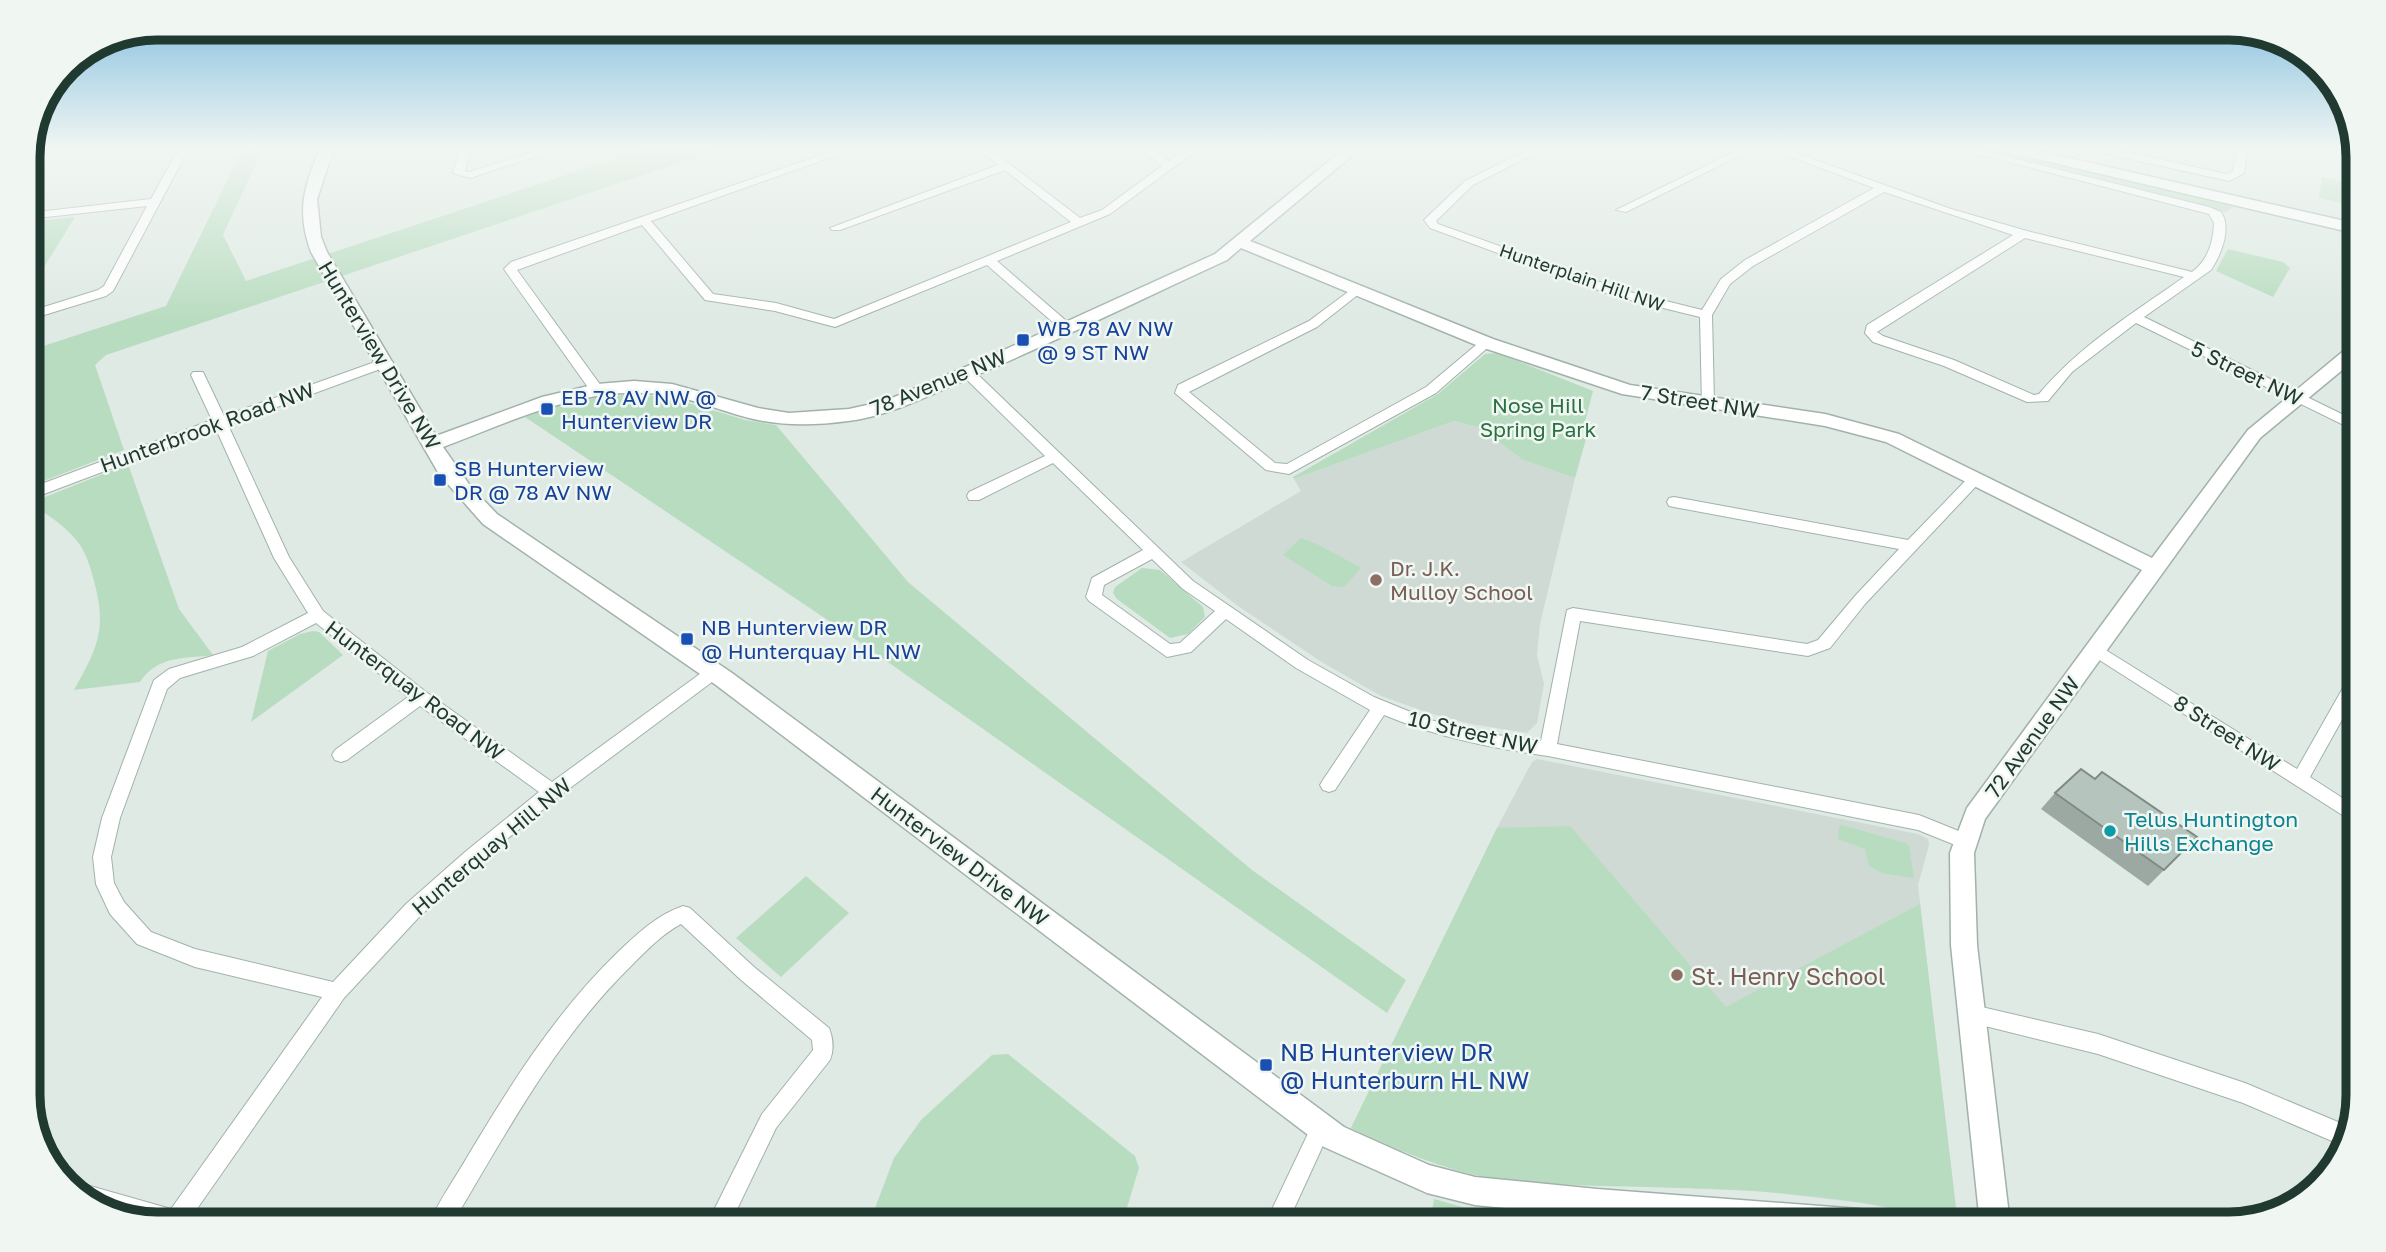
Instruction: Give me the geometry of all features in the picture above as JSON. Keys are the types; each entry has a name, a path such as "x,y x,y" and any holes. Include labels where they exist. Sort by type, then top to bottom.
{"street":[{"path":"41,215 115,206"},
{"path":"41,312 102,293 109,288 153,206"},
{"name":"Hunterview Drive NW","path":"307,206 310,233 322,257 458,485 490,519 714,672 1335,1137 1427,1179 1586,1212"},
{"path":"597,390 510,269 514,265 683,206"},
{"path":"836,228 895,206"},
{"path":"1058,206 1080,223"},
{"path":"644,220 709,298 776,307 835,323 1080,223 1114,206"},
{"name":"78 Avenue NW","path":"433,444 548,401 597,390 634,387 672,390 758,415 789,419 849,415 890,405 1221,257 1280,206"},
{"name":"Hunterplain Hill NW","path":"1444,206 1430,220 1434,226 1618,293 1706,315"},
{"path":"1622,210 1629,206"},
{"path":"1707,402 1706,315 1716,293 1732,274 1850,206"},
{"path":"1936,206 2023,234 2193,276"},
{"path":"2023,234 1871,328 1871,333 1878,339 1949,363 2032,398 2043,398 2067,369 2089,350 2214,259 2220,221 2212,212 2190,206"},
{"path":"2249,206 2345,233"},
{"path":"2257,206 2345,226"},
{"path":"2299,206 2345,216"},
{"path":"2333,214 2345,214"},
{"name":"7 Street NW","path":"1239,242 1487,343 1628,390 1861,428 1899,441 2155,568"},
{"path":"989,260 1067,328"},
{"path":"1356,290 1313,324 1183,388 1182,393 1271,467 1289,469 1432,390 1487,343"},
{"name":"5 Street NW","path":"2136,318 2345,422"},
{"name":"72 Avenue NW","path":"1994,1212 1964,945 1962,853 1975,816 2254,434 2345,358"},
{"name":"Hunterbrook Road NW","path":"41,490 386,362"},
{"name":"10 Street NW","path":"967,372 1188,585 1302,664 1380,708 1440,729 1497,742 1548,749 1919,822 1965,841"},
{"name":"Hunterquay Road NW","path":"198,375 282,558 317,615 420,697 552,792"},
{"path":"974,496 1054,457"},
{"path":"1548,749 1573,614 1808,650 1824,644 1860,600 1976,478"},
{"path":"1674,502 1911,546"},
{"path":"1152,552 1097,582 1094,597 1167,651 1185,648 1224,612"},
{"path":"317,615 247,652 175,673 160,685 111,818 102,857 105,884 117,908 144,937 195,958 337,992"},
{"name":"8 Street NW","path":"2096,650 2346,809"},
{"name":"Hunterquay Hill NW","path":"187,1212 337,992 413,910 471,858 552,792 714,672"},
{"path":"341,755 420,697"},
{"path":"2300,779 2346,698"},
{"path":"1329,785 1380,708"},
{"path":"447,1212 526,1083 566,1025 617,965 667,920 683,914 747,973 822,1035 823,1052 769,1121 724,1212"},
{"path":"1973,1014 2098,1044 2245,1093 2339,1133"},
{"path":"1282,1212 1321,1128"},
{"path":"120,1205 137,1210"}],"shaded area":[{"name":"Dr. J.K. Mulloy School","path":"1454,421 1478,427 1523,460 1575,478 1540,624 1537,655 1544,684 1537,723 1527,733 1471,724 1381,696 1320,661 1238,606 1181,562 1301,491 1294,479"},
{"name":"St. Henry School","path":"1537,759 1918,834 1928,839 1929,845 1918,885 1956,1212 1909,1212 1862,1203 1758,1191 1547,1183 1489,1177 1388,1147 1351,1128 1497,828 1532,762"}],"green space":[{"path":"215,206 236,206 223,235 246,281 471,206 550,206 106,355 95,365 124,450 41,482 41,347 166,306"},
{"path":"2204,206 2234,207 2226,212"},
{"path":"75,217 41,272 41,221"},
{"path":"2228,249 2283,262 2290,268 2273,297 2216,271"},
{"name":"Nose Hill Spring Park","path":"1498,353 1593,391 1581,437 1586,439 1575,478 1523,460 1478,427 1454,421 1294,479 1293,477 1438,394 1485,354"},
{"path":"635,394 672,398 745,420 776,425 908,582 1252,870 1406,980 1387,1013 838,627 525,417 574,400"},
{"path":"128,464 179,609 213,655 163,663 147,673 140,682 74,690 89,662 98,637 98,598 82,549 70,533 41,511 41,499"},
{"path":"1301,538 1361,568 1344,587 1332,586 1283,555"},
{"path":"1142,568 1160,570 1203,607 1205,617 1188,634 1170,638 1117,599 1113,593 1115,587"},
{"path":"319,632 343,655 251,722 268,651 300,634"},
{"name":"St. Henry School","path":"1570,826 1726,1007 1920,904 1956,1212 1912,1212 1785,1193 1564,1185 1491,1178 1437,1164 1351,1128 1497,828"},
{"path":"1839,826 1905,843 1909,846 1914,878 1882,873 1869,866 1865,849 1838,839"},
{"path":"806,876 849,913 781,977 736,938"},
{"path":"1008,1054 1135,1156 1139,1168 1126,1212 874,1212 894,1158 921,1120 992,1055"},
{"path":"1434,1199 1473,1210 1473,1212 1432,1212"}],"building":[{"path":"2081,769 2095,779 2102,772 2197,837 2164,870 2055,793"}],"place":[{"name":"WB 78 AV NW @ 9 ST NW","path":"1023,340"},
{"name":"EB 78 AV NW @ Hunterview DR","path":"547,409"},
{"name":"SB Hunterview DR @ 78 AV NW","path":"440,480"},
{"name":"Dr. J.K. Mulloy School","path":"1376,580"},
{"name":"NB Hunterview DR @ Hunterquay HL NW","path":"687,639"},
{"name":"Telus Huntington Hills Exchange","path":"2110,831"},
{"name":"St. Henry School","path":"1677,975"},
{"name":"NB Hunterview DR @ Hunterburn HL NW","path":"1266,1065"}]}
